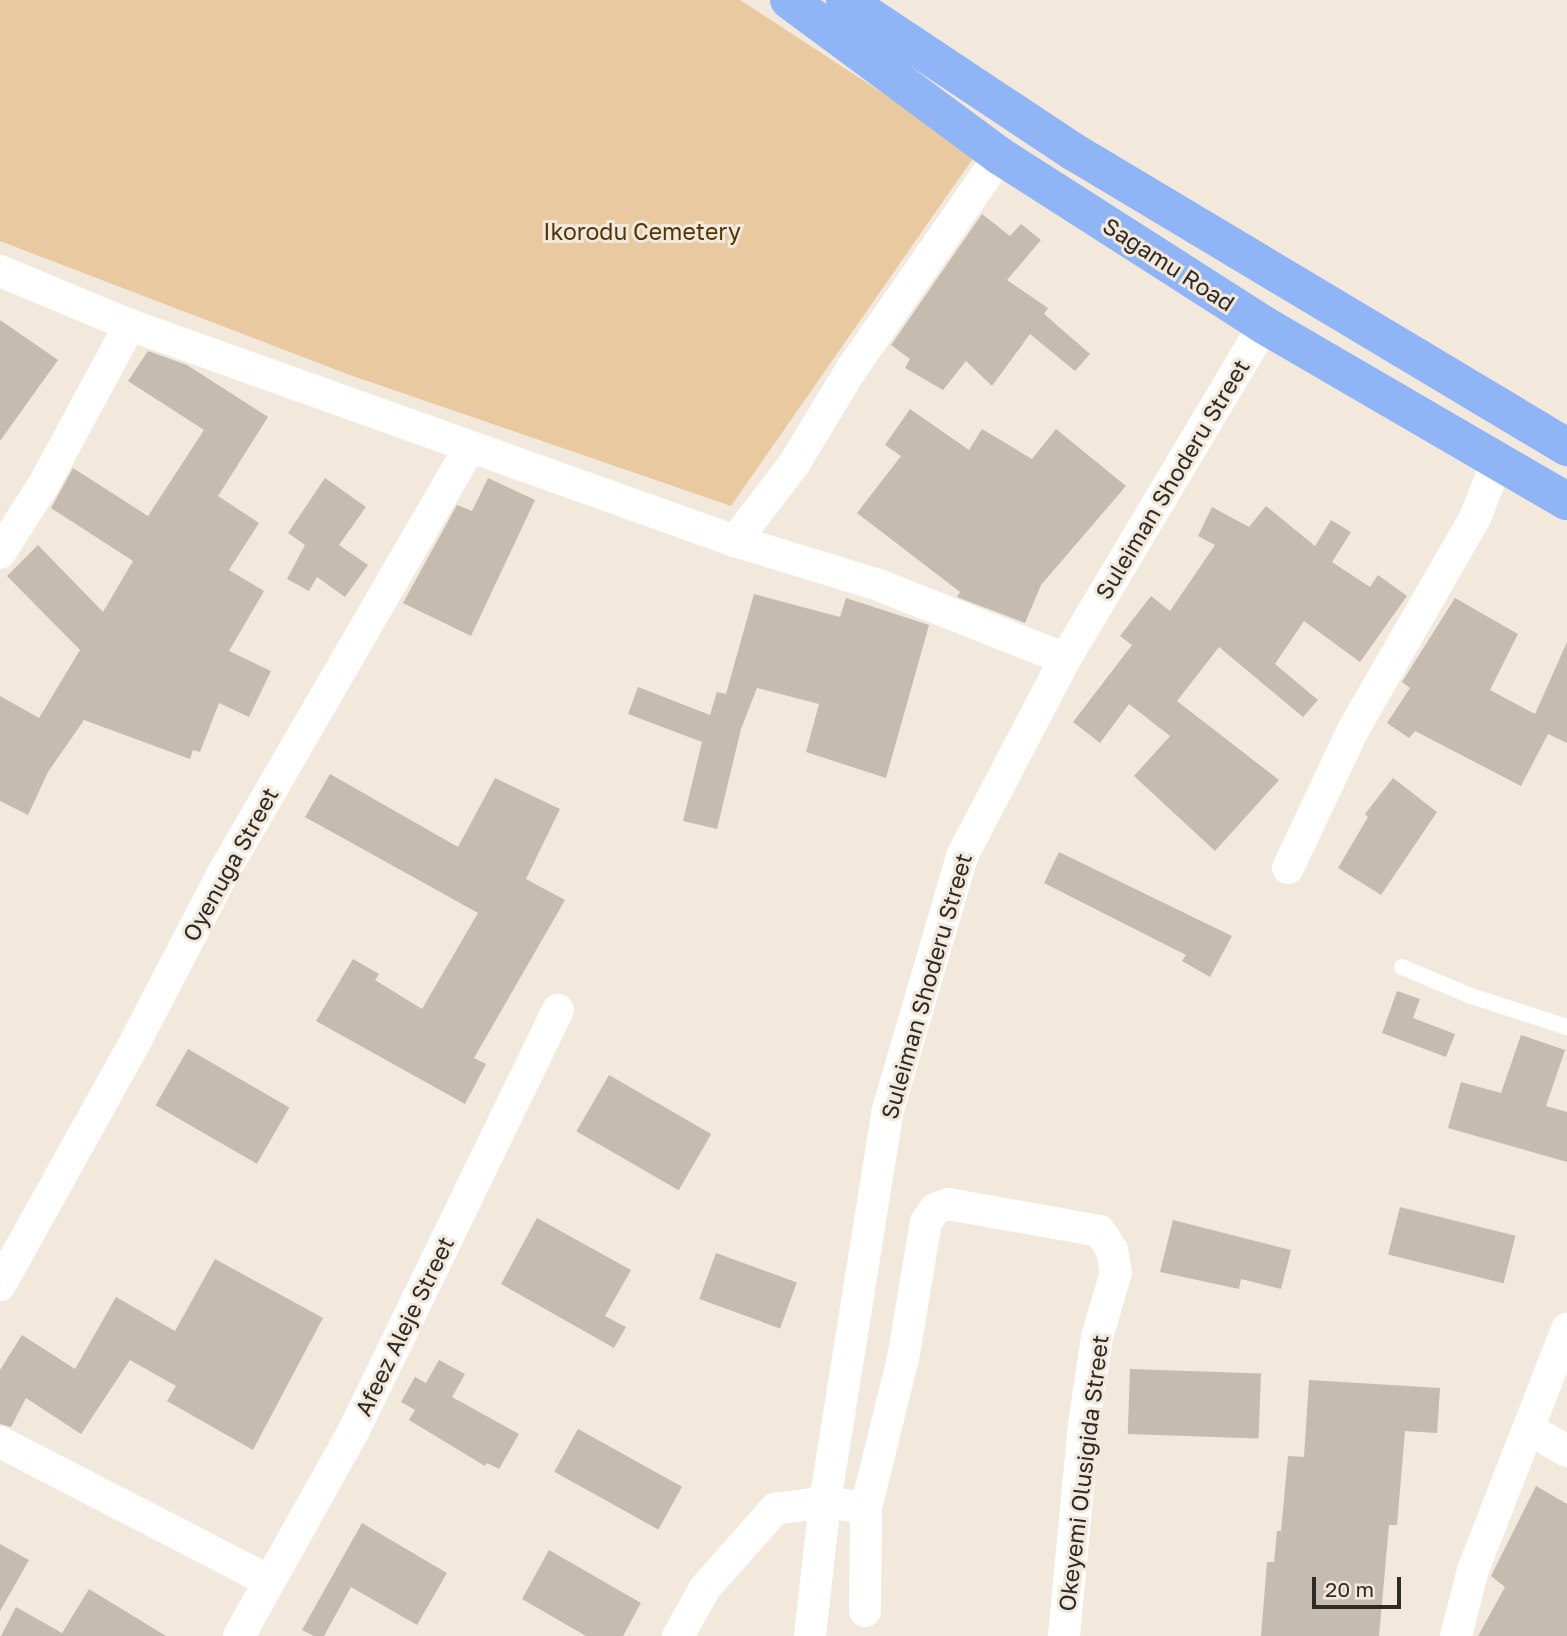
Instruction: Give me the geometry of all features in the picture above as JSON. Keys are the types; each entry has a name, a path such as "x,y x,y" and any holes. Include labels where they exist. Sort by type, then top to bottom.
{"highway":[{"name":"Sagamu Road","path":"789,0 1000,156 1264,325 1567,501"},
{"name":"Sagamu Road","path":"845,0 1074,152 1567,447"}],"street":[{"path":"735,541 794,464 851,370 1000,156"},
{"path":"0,271 130,325 735,541 876,584 1065,659"},
{"path":"0,553 45,482 130,325"},
{"name":"Suleiman Shoderu Street","path":"810,1636 825,1502 887,1113 962,856 1065,659 1264,325"},
{"name":"Oyenuga Street","path":"0,1284 133,1046 223,873 469,448"},
{"path":"1288,868 1353,730 1470,528 1497,462"},
{"name":"Afeez Aleje Street","path":"239,1636 354,1430 558,1010"},
{"name":"Okeyemi Olusigida Street","path":"866,1508 903,1359 926,1222 935,1209 948,1204 1100,1231 1112,1250 1116,1272 1097,1337 1084,1424 1064,1636"},
{"path":"1456,1636 1472,1570 1530,1430 1567,1329"},
{"path":"1530,1430 1567,1451"},
{"path":"0,1443 269,1581"},
{"path":"678,1636 705,1588 775,1509 825,1502 866,1508 865,1611"}],"lane":[{"path":"1402,967 1471,996 1567,1027"}],"green space":[{"name":"Ikorodu Cemetery","path":"0,0 740,0 976,154 731,506 347,374 0,241"}],"building":[{"path":"982,214 1010,236 1021,224 1041,240 1007,280 1048,308 1044,314 1090,354 1075,371 1030,334 992,386 966,361 943,390 905,368 910,359 891,345"},
{"path":"0,320 58,360 0,441"},
{"path":"148,351 187,365 268,417 218,496 259,523 229,570 264,591 229,651 271,671 249,717 219,703 200,752 193,750 190,759 84,720 48,772 28,815 0,801 0,696 39,718 80,650 7,576 38,545 103,612 133,561 51,508 73,468 148,516 204,430 128,381"},
{"path":"910,409 969,450 982,429 1032,459 1056,429 1126,486 1041,585 1025,623 957,597 960,592 857,513 901,456 885,445"},
{"path":"325,478 366,507 339,545 368,565 345,597 317,577 309,591 287,579 305,545 288,533"},
{"path":"488,478 535,500 471,636 403,603 457,505 472,511"},
{"path":"1266,506 1315,546 1331,520 1351,532 1332,562 1370,587 1378,575 1407,596 1360,662 1304,621 1275,664 1318,700 1303,717 1219,647 1177,701 1279,780 1215,851 1134,776 1170,736 1129,704 1100,743 1073,722 1132,645 1120,636 1151,596 1170,611 1215,545 1198,536 1212,507 1249,527"},
{"path":"754,594 840,617 846,598 929,625 886,778 806,752 819,704 757,688 741,729 717,829 683,821 702,742 628,714 638,687 710,715 717,692 726,694"},
{"path":"1455,598 1518,634 1490,690 1535,714 1567,642 1567,743 1548,734 1521,786 1415,731 1409,738 1387,723 1410,688 1402,682"},
{"path":"330,774 458,847 495,778 560,809 526,879 565,900 474,1058 486,1064 465,1104 316,1021 353,959 379,974 375,980 422,1009 478,913 305,817"},
{"path":"1393,778 1437,812 1381,895 1338,868 1368,817 1365,814"},
{"path":"1059,852 1232,936 1210,977 1182,961 1186,955 1044,883"},
{"path":"1397,991 1420,999 1413,1018 1455,1034 1446,1057 1382,1033"},
{"path":"1521,1035 1565,1050 1546,1106 1567,1112 1567,1162 1448,1128 1461,1082 1501,1093"},
{"path":"188,1049 289,1108 257,1164 156,1105"},
{"path":"609,1075 711,1134 679,1190 576,1131"},
{"path":"1400,1207 1515,1236 1504,1283 1388,1255"},
{"path":"537,1218 631,1270 605,1316 626,1327 614,1348 501,1284"},
{"path":"1173,1220 1291,1250 1281,1289 1241,1279 1239,1289 1160,1272"},
{"path":"716,1253 797,1282 780,1328 699,1299"},
{"path":"215,1259 323,1318 253,1450 167,1401 176,1386 130,1360 81,1434 26,1398 11,1427 0,1424 0,1370 22,1335 75,1369 116,1297 175,1331"},
{"path":"439,1360 465,1374 452,1397 519,1434 499,1469 487,1463 485,1466 409,1420 415,1410 401,1402 415,1377 426,1383"},
{"path":"1130,1369 1261,1374 1259,1439 1128,1434"},
{"path":"1309,1380 1440,1388 1437,1433 1405,1431 1397,1525 1389,1525 1379,1636 1261,1636 1267,1562 1274,1562 1277,1531 1281,1531 1288,1456 1304,1457"},
{"path":"578,1429 682,1487 658,1530 554,1472"},
{"path":"1536,1486 1567,1504 1567,1636 1478,1636 1505,1587 1491,1576"},
{"path":"362,1523 447,1573 417,1625 351,1587 324,1636 314,1636 302,1630"},
{"path":"0,1544 29,1560 0,1611"},
{"path":"549,1550 641,1603 623,1636 586,1636 522,1599"},
{"path":"89,1589 166,1636 1,1636 16,1607 62,1633"}]}
